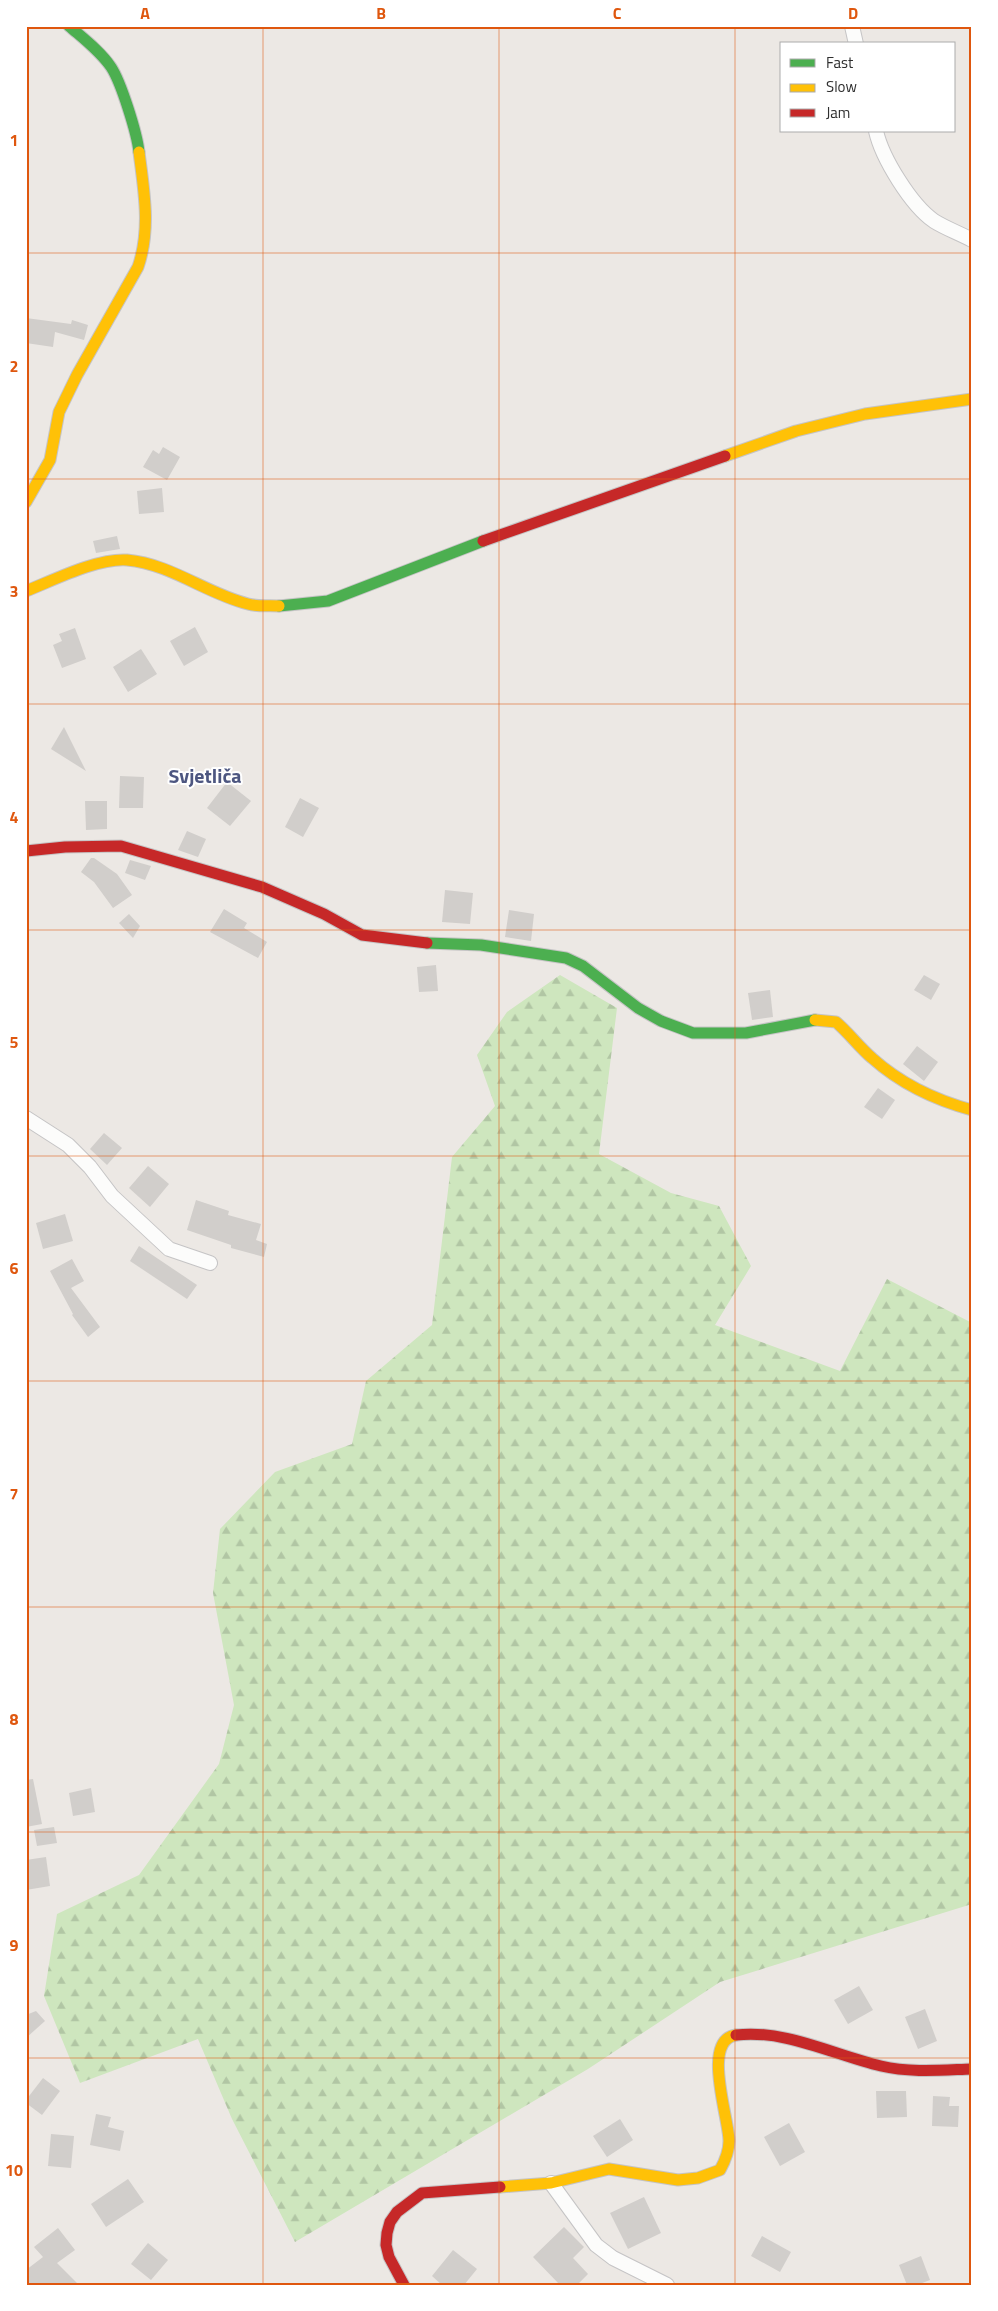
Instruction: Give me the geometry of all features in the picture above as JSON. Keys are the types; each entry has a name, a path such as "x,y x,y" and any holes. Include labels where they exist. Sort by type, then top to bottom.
{"street":[{"path":"26,502 50,460 59,412 73,382 138,267 144,250 147,219 137,135 112,68 98,51 68,26"},
{"path":"852,26 856,42"},
{"path":"876,132 878,140 897,176 914,200 933,220 972,240"},
{"path":"26,591 101,563 127,560 167,570 216,594 250,605 289,606 328,601 459,549 796,431 865,414 972,399"},
{"path":"26,851 65,847 121,846 262,888 324,914 362,934 424,943 482,945 566,958 583,966 638,1008 661,1021 693,1033 746,1033 817,1020 836,1022 860,1046 906,1084 930,1098 972,1110"},
{"path":"26,1118 68,1145 90,1167 112,1196 169,1249 210,1263"},
{"path":"404,2285 391,2266 387,2248 387,2230 394,2215 408,2201 422,2193 551,2183 609,2169 678,2180 698,2178 720,2170 727,2157 729,2128 718,2063 722,2044 729,2035 737,2033 775,2037 837,2051 880,2066 918,2071 972,2069"},
{"path":"551,2183 596,2245 613,2258 667,2285"}],"green space":[{"path":"560,975 617,1008 599,1154 671,1193 719,1206 751,1266 715,1325 840,1371 887,1279 972,1323 972,1904 720,1982 588,2069 295,2242 232,2119 198,2039 80,2083 44,1996 57,1914 139,1875 219,1764 234,1705 213,1593 220,1529 275,1472 352,1444 366,1381 432,1325 452,1157 495,1106 477,1055 507,1012"}],"building":[{"path":"26,318 71,324 72,320 88,325 84,340 55,332 53,347 26,343"},
{"path":"163,447 180,457 167,480 143,467 153,450 159,454"},
{"path":"162,488 164,512 139,514 137,491"},
{"path":"117,536 120,549 96,553 93,541"},
{"path":"195,627 208,652 184,666 170,641"},
{"path":"75,628 86,659 62,668 53,645 62,641 59,634"},
{"path":"141,649 157,674 128,692 113,667"},
{"path":"64,727 86,771 51,749"},
{"path":"120,776 144,777 143,808 119,808"},
{"path":"227,782 251,801 230,826 207,808"},
{"path":"300,798 319,808 303,837 285,827"},
{"path":"85,801 107,801 107,829 86,830"},
{"path":"187,831 206,839 198,857 178,850"},
{"path":"91,858 94,858 117,874 132,895 113,908 94,882 81,872"},
{"path":"130,860 151,866 145,880 125,873"},
{"path":"445,890 473,893 470,924 442,922"},
{"path":"224,909 247,923 244,928 267,942 258,958 210,932"},
{"path":"509,910 534,914 531,941 505,937"},
{"path":"129,914 140,926 133,938 119,923"},
{"path":"436,965 438,991 419,992 417,967"},
{"path":"924,975 940,984 931,1000 914,990"},
{"path":"770,990 773,1017 752,1020 748,993"},
{"path":"917,1046 938,1062 924,1081 903,1064"},
{"path":"878,1088 895,1100 882,1119 864,1107"},
{"path":"104,1133 122,1148 107,1165 90,1149"},
{"path":"148,1166 169,1184 150,1207 129,1188"},
{"path":"196,1200 229,1211 228,1215 261,1224 256,1240 267,1244 264,1257 231,1248 231,1245 187,1230"},
{"path":"65,1214 73,1241 43,1249 36,1223"},
{"path":"139,1246 197,1285 187,1299 130,1261"},
{"path":"72,1259 84,1281 71,1288 100,1327 88,1337 72,1315 50,1271"},
{"path":"33,1779 42,1824 26,1827 26,1780"},
{"path":"91,1788 95,1812 73,1816 69,1793"},
{"path":"54,1827 57,1843 37,1846 34,1830"},
{"path":"46,1857 50,1886 26,1890 26,1860"},
{"path":"859,1986 873,2010 848,2024 834,2000"},
{"path":"925,2009 937,2041 918,2049 905,2017"},
{"path":"36,2011 45,2021 26,2038 26,2015"},
{"path":"43,2078 60,2091 42,2115 26,2103 26,2100"},
{"path":"876,2091 906,2091 907,2117 877,2118"},
{"path":"933,2096 950,2097 949,2106 959,2106 958,2127 932,2126"},
{"path":"96,2114 111,2117 108,2127 124,2131 120,2151 90,2145"},
{"path":"620,2119 633,2140 607,2157 593,2136"},
{"path":"789,2123 805,2152 780,2166 764,2137"},
{"path":"51,2134 74,2136 71,2168 48,2166"},
{"path":"128,2179 144,2202 106,2227 91,2204"},
{"path":"644,2197 661,2233 628,2249 610,2213"},
{"path":"564,2227 584,2247 573,2258 588,2274 577,2285 560,2285 533,2257"},
{"path":"58,2228 75,2250 57,2263 79,2285 26,2285 26,2270 43,2257 34,2247"},
{"path":"762,2236 791,2252 780,2272 751,2256"},
{"path":"148,2243 168,2260 151,2280 131,2264"},
{"path":"453,2250 477,2269 464,2285 442,2285 432,2276"},
{"path":"921,2256 930,2280 917,2285 907,2285 899,2265"}],"traffic: fast":[{"path":"69,26 92,45 115,74 128,108 139,152"},
{"path":"279,606 328,601 483,541"},
{"path":"427,943 481,945 566,958 583,966 638,1008 661,1021 693,1033 746,1033 815,1020"}],"traffic: slow":[{"path":"26,502 50,460 59,412 77,375 138,267 142,253 145,224 139,152"},
{"path":"725,456 796,431 865,414 972,399"},
{"path":"26,591 102,562 127,560 159,567 248,604 279,606"},
{"path":"815,1020 836,1022 872,1058 895,1076 919,1090 972,1110"},
{"path":"500,2187 551,2183 609,2169 678,2180 698,2178 720,2170 726,2156 729,2141 718,2065 720,2050 726,2040 736,2035"}],"traffic: jam":[{"path":"483,541 725,456"},
{"path":"26,851 65,847 121,846 262,887 324,914 362,935 427,943"},
{"path":"736,2035 754,2034 791,2039 881,2066 904,2070 972,2069"},
{"path":"404,2285 389,2257 386,2245 390,2222 397,2212 422,2193 500,2187"}],"district":[{"name":"Svjetliča","path":"205,775"}]}
